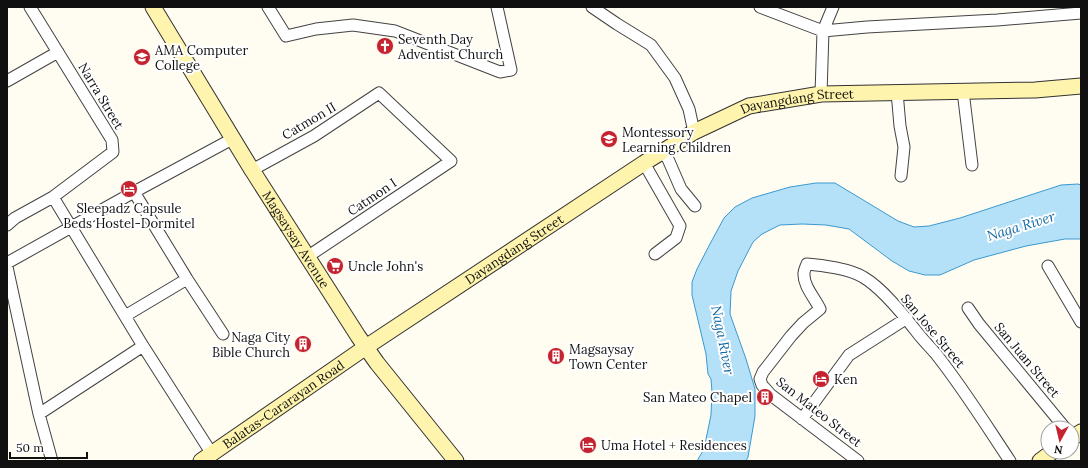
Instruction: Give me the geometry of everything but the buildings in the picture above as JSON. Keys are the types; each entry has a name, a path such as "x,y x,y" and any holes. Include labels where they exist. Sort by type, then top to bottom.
{"main road":[{"name":"Magsaysay Avenue","path":"153,7 188,66 234,138 252,170 366,348 456,461"},
{"name":"Dayangdang Street","path":"366,348 662,152 694,132 749,106 821,94 1036,90 1081,86"},
{"name":"Balatas-Cararayan Road","path":"207,457 366,348"}],"street":[{"name":"Narra Street","path":"7,225 15,218 53,197 113,152 112,140 30,7"},
{"path":"268,7 286,36 316,29 353,25 360,26 395,32 500,72 511,70 497,7"},
{"path":"592,7 652,46 675,78 688,109 694,132"},
{"path":"760,7 823,31 867,27 997,20 1058,11 1081,13"},
{"path":"821,94 823,31 833,7"},
{"path":"7,81 58,52"},
{"path":"963,91 972,165"},
{"path":"897,92 900,126 904,147 901,176"},
{"name":"Catmon I","path":"307,257 451,161 379,94"},
{"name":"Catmon II","path":"252,170 314,136 379,94"},
{"path":"7,264 134,192 234,138"},
{"path":"662,152 668,159 681,189 696,206"},
{"path":"644,164 680,226 676,238 655,254"},
{"path":"134,192 187,279 223,334"},
{"path":"53,197 143,346 207,457"},
{"name":"San Jose Street","path":"805,268 807,264 814,264 849,271 862,276 874,285 907,318 916,332 936,354 968,397 1010,461"},
{"path":"1048,266 1081,322"},
{"path":"7,267 39,414 52,461"},
{"name":"San Mateo Street","path":"805,268 804,280 820,309 790,336 763,372 760,379 762,385 771,395 858,461"},
{"path":"125,316 187,279"},
{"name":"San Juan Street","path":"968,308 979,324 1061,420"},
{"path":"802,419 849,355 907,318"},
{"path":"39,414 143,346"}],"water":[{"name":"Naga River","path":"816,183 835,183 898,221 914,227 929,226 960,218 1061,185 1078,184 1081,185 1081,239 1065,239 1026,246 974,260 940,275 925,275 909,271 892,261 849,229 826,225 780,225 762,234 753,242 738,271 731,291 730,314 755,389 755,416 748,457 746,461 697,461 704,449 711,415 712,392 706,354 692,295 692,282 697,269 724,218 735,207 752,198 790,187"}],"place":[{"name":"Seventh Day Adventist Church","path":"385,46"},
{"name":"AMA Computer College","path":"142,57"},
{"name":"Montessory Learning Children","path":"609,139"},
{"name":"Sleepadz Capsule Beds Hostel-Dormitel","path":"129,189"},
{"name":"Uncle John's","path":"335,266"},
{"name":"Naga City Bible Church","path":"303,344"},
{"name":"Magsaysay Town Center","path":"556,356"},
{"name":"Ken","path":"821,379"},
{"name":"San Mateo Chapel","path":"765,397"},
{"name":"Uma Hotel + Residences","path":"588,445"}]}
